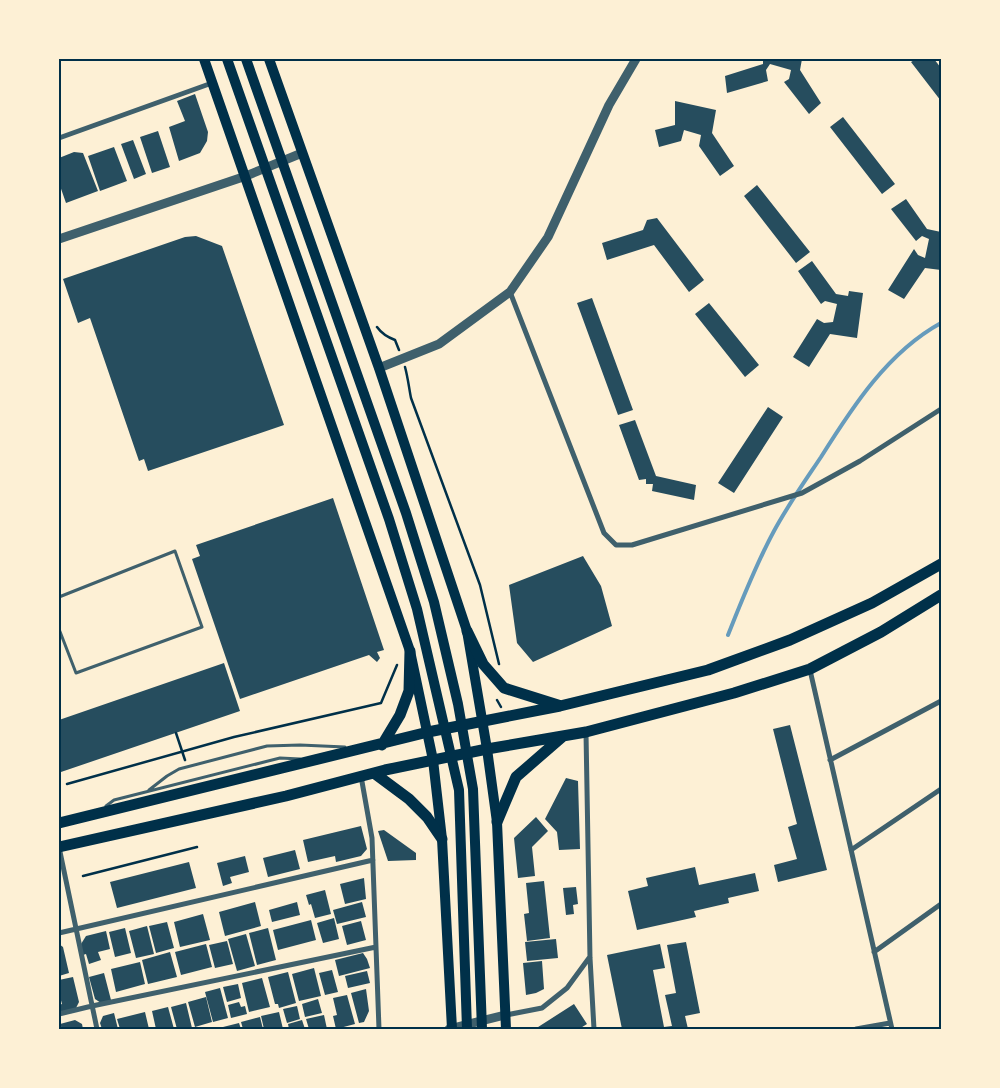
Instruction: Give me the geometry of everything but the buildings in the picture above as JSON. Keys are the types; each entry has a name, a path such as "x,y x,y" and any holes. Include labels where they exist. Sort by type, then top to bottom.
{"main road":[{"path":"204,59 410,651 428,732 442,839 451,1029"},
{"path":"227,59 389,519 417,609 458,790 467,1029"},
{"path":"246,59 406,513 434,602 458,704 473,789 482,1029"},
{"path":"269,59 379,368 467,631 483,664 504,688 560,706"},
{"path":"59,823 428,732 560,706 708,670 790,640 872,603 941,564"},
{"path":"59,846 276,798 432,760 586,732 734,693 810,669 880,632 941,596"},
{"path":"467,631 483,721 497,822 506,1029"},
{"path":"382,744 400,715 410,691 410,651"},
{"path":"497,822 516,777 562,736"},
{"path":"374,773 428,817 442,839"}],"street":[{"path":"379,368 438,344 510,292 548,237 609,105 636,59"},
{"path":"59,138 212,82"},
{"path":"59,239 246,176 302,153"},
{"path":"510,292 604,533 616,545 632,545 802,493 860,461 941,409"},
{"path":"810,669 892,1029"},
{"path":"830,760 941,701"},
{"path":"586,732 590,958 594,1029"},
{"path":"360,776 372,838 380,1029"},
{"path":"851,850 941,789"},
{"path":"59,846 97,1029"},
{"path":"59,933 373,860"},
{"path":"874,952 941,904"},
{"path":"59,1014 376,947"},
{"path":"451,1029 542,1008 568,988 590,958"},
{"path":"856,1029 890,1023"}],"lane":[{"path":"59,597 175,551 202,627 76,673 59,629"},
{"path":"146,792 179,769 267,746 300,745 363,748"},
{"path":"96,814 114,800 280,758 318,759"}],"path":[{"path":"410,383 411,398 480,584 500,666"},
{"path":"67,784 234,737 381,703 398,663"},
{"path":"176,733 186,763"},
{"path":"83,876 197,847"}],"waterway":[{"path":"728,635 755,569 774,531 846,419 888,365 904,349 941,323"}]}
